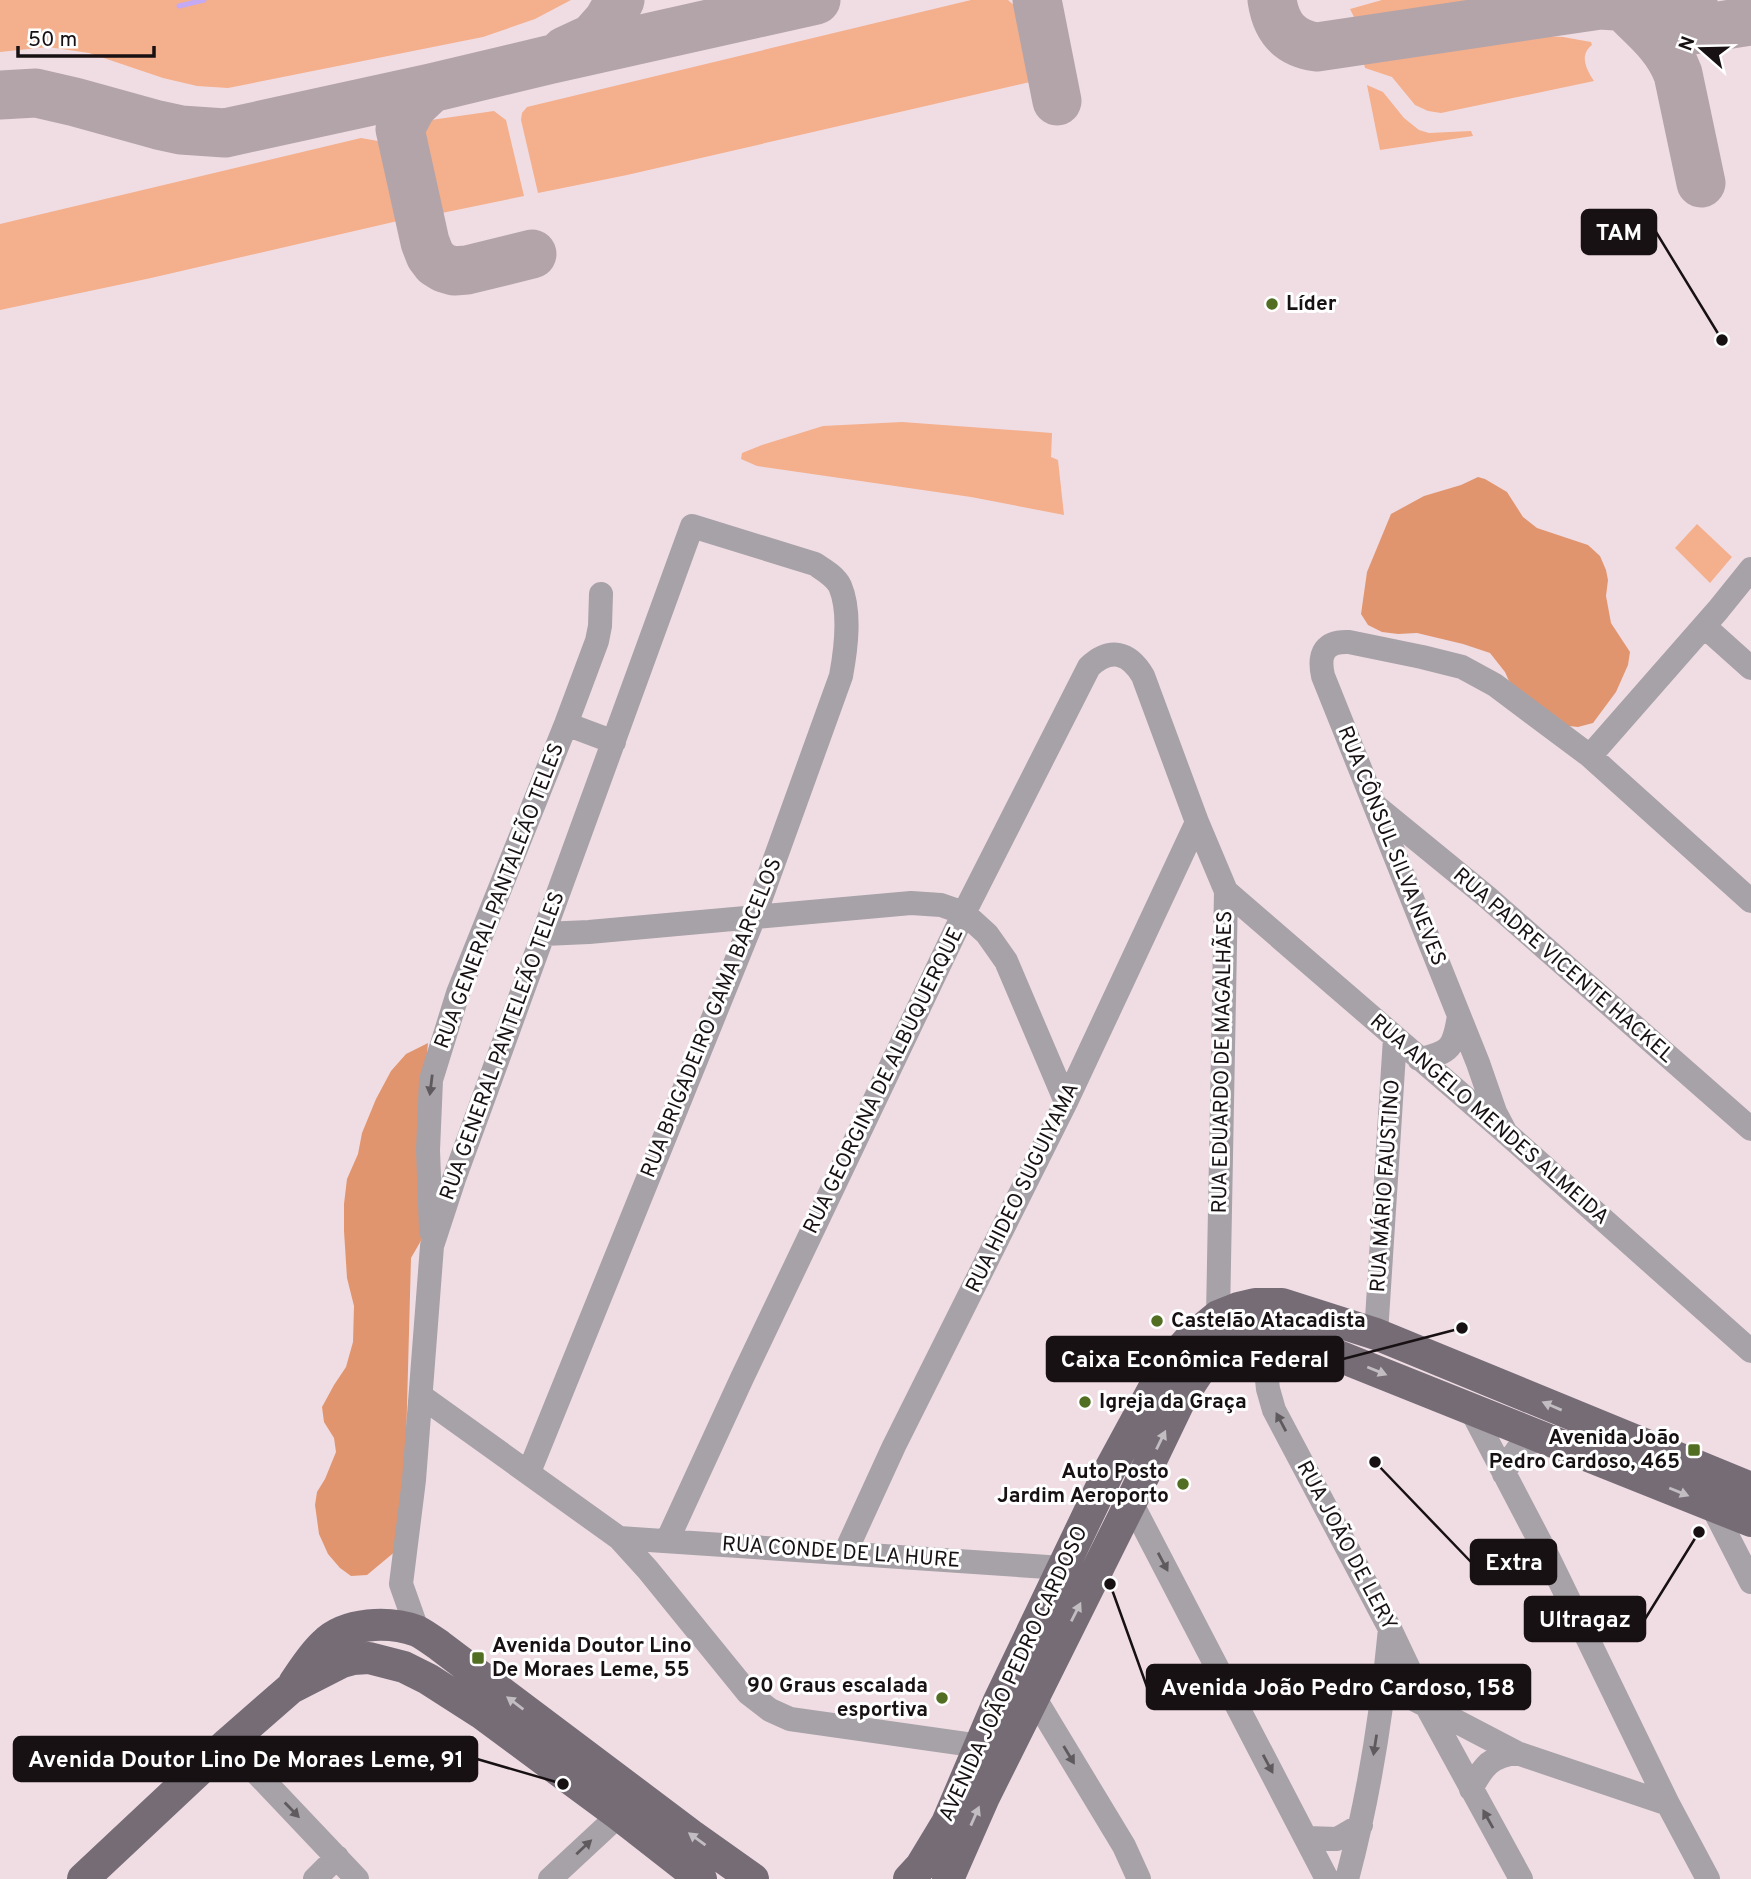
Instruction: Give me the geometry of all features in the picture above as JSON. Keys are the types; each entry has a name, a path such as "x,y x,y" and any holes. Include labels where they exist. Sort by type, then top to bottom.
{"main road":[{"name":"AVENIDA JOÃO PEDRO CARDOSO","path":"909,1879 921,1866 947,1823 998,1703 1062,1568 1109,1471 1166,1366 1190,1339 1218,1316 1255,1304 1282,1304 1376,1334 1751,1488"},
{"name":"AVENIDA JOÃO PEDRO CARDOSO","path":"948,1879 984,1797 1181,1398 1201,1368 1222,1348 1247,1335 1272,1335 1306,1343 1751,1521"},
{"path":"354,1659 358,1635 369,1624"},
{"path":"291,1688 325,1642 343,1631 369,1624 418,1632 752,1879"},
{"path":"393,1664 410,1652 418,1632"},
{"path":"83,1879 291,1688 342,1662 369,1658 404,1667 481,1713 701,1879"}],"street":[{"name":"RUA GENERAL PANTELEÃO TELES","path":"418,1632 401,1584 414,1480 432,1245 692,526 815,564"},
{"name":"RUA BRIGADEIRO GAMA BARCELOS","path":"529,1472 754,917 841,676 847,640 844,603 839,585 828,572 815,564"},
{"path":"1751,569 1590,756 1751,901"},
{"name":"RUA GENERAL PANTALEÃO TELES","path":"432,1245 428,1150 431,1080 458,993 597,641 601,594"},
{"path":"1704,626 1751,668"},
{"name":"RUA CÔNSUL SILVA NEVES","path":"1506,1133 1495,1112 1478,1063 1323,676 1322,656 1331,643 1338,641 1462,667 1495,685 1590,756"},
{"name":"RUA GEORGINA DE ALBUQUERQUE","path":"667,1541 964,913 1089,667 1098,658 1109,654 1130,660"},
{"name":"RUA EDUARDO DE MAGALHÃES","path":"1130,660 1143,676 1226,891 1218,1316"},
{"path":"566,724 614,742"},
{"name":"RUA PADRE VICENTE HACKEL","path":"1374,804 1487,897 1751,1129"},
{"name":"RUA HIDEO SUGUIYAMA","path":"845,1553 894,1446 1066,1102 1197,821"},
{"name":"RUA ANGELO MENDES ALMEIDA","path":"1226,891 1506,1133 1751,1351"},
{"path":"544,934 911,903 941,905 964,913 987,934 1006,961 1066,1102"},
{"path":"1419,1059 1446,1050 1456,1034 1459,1016"},
{"name":"RUA MÁRIO FAUSTINO","path":"1376,1334 1395,1038"},
{"path":"1452,1087 1470,1079 1478,1063"},
{"name":"RUA JOÃO DE LERY","path":"1272,1335 1266,1371 1274,1410 1390,1629 1426,1705 1521,1879"},
{"path":"421,1396 619,1538 748,1693 770,1710 790,1719 980,1746"},
{"path":"1470,1408 1548,1557 1668,1804 1708,1879"},
{"path":"1504,1474 1516,1449 1526,1443 1548,1439"},
{"path":"1131,1502 1327,1879"},
{"path":"1712,1506 1751,1582"},
{"name":"RUA CONDE DE LA HURE","path":"619,1538 1062,1568"},
{"name":"RUA GENERAL PANTELEÃO TELES","path":"369,1624 401,1584"},
{"path":"1347,1879 1362,1825 1385,1685 1390,1629"},
{"path":"1385,1685 1517,1753 1668,1804"},
{"path":"1034,1697 1124,1846 1139,1879"},
{"path":"228,1743 357,1879"},
{"path":"1471,1789 1485,1765 1502,1755 1517,1753"},
{"path":"550,1879 619,1815"},
{"path":"1307,1838 1337,1839 1362,1825"},
{"path":"314,1879 337,1857"}],"shaded area":[{"path":"0,0 571,0 535,19 483,37 228,88 197,86 163,78 89,53 48,47 0,52"},
{"path":"971,0 1008,0 1017,8 1024,17 1039,80 538,193 521,120 527,107"},
{"path":"1382,0 1531,0 1522,4 1424,18 1403,15 1354,17 1350,9"},
{"path":"1524,35 1591,42 1585,62 1594,81 1441,113 1415,105 1392,77 1365,68 1363,60 1415,54"},
{"path":"1367,85 1383,92 1404,118 1419,130 1429,133 1471,131 1473,136 1380,150"},
{"path":"494,111 506,120 524,196 437,214 417,132 424,121"},
{"path":"361,138 378,141 389,151 402,220 0,310 0,224"},
{"path":"902,422 1052,433 1051,457 1058,460 1064,515 971,497 757,466 741,459 742,453 823,426"},
{"path":"1478,477 1507,492 1523,517 1537,528 1588,545 1600,556 1608,580 1606,596 1611,623 1630,652 1628,665 1616,692 1593,723 1578,727 1560,725 1509,681 1490,653 1417,633 1382,632 1368,625 1361,614 1367,572 1391,514 1424,496"},
{"path":"1697,524 1732,557 1710,583 1675,548"},
{"path":"428,1043 422,1111 422,1239 411,1258 406,1444 397,1550 367,1575 351,1576 328,1554 319,1534 315,1505 317,1492 336,1452 334,1438 324,1422 322,1407 346,1367 353,1342 354,1306 347,1278 344,1231 347,1179 358,1154 362,1133 391,1071 406,1054"}],"waterway":[{"path":"179,6 204,0"}],"taxiway":[{"path":"565,51 593,38 608,21 620,0"},
{"path":"0,95 36,93 181,130 225,133 816,0"},
{"path":"1037,0 1057,101"},
{"path":"1272,0 1277,18 1286,32 1299,42 1317,47 1600,5 1648,8 1693,0"},
{"path":"1701,183 1678,74 1662,46 1624,7 1680,32 1751,21"},
{"path":"431,88 412,106 400,129 430,255 436,263 454,271 532,254"}],"place":[{"name":"Líder","path":"1272,304"},
{"name":"TAM","path":"1722,340"},
{"name":"Castelão Atacadista","path":"1157,1321"},
{"name":"Caixa Econômica Federal","path":"1462,1328"},
{"name":"Igreja da Graça","path":"1085,1402"},
{"name":"Avenida João Pedro Cardoso, 465","path":"1694,1450"},
{"name":"Extra","path":"1375,1462"},
{"name":"Auto Posto Jardim Aeroporto","path":"1183,1484"},
{"name":"Ultragaz","path":"1699,1532"},
{"name":"Avenida João Pedro Cardoso, 158","path":"1110,1584"},
{"name":"Avenida Doutor Lino De Moraes Leme, 55","path":"478,1658"},
{"name":"90 Graus escalada esportiva","path":"942,1698"},
{"name":"Avenida Doutor Lino De Moraes Leme, 91","path":"563,1784"}]}
